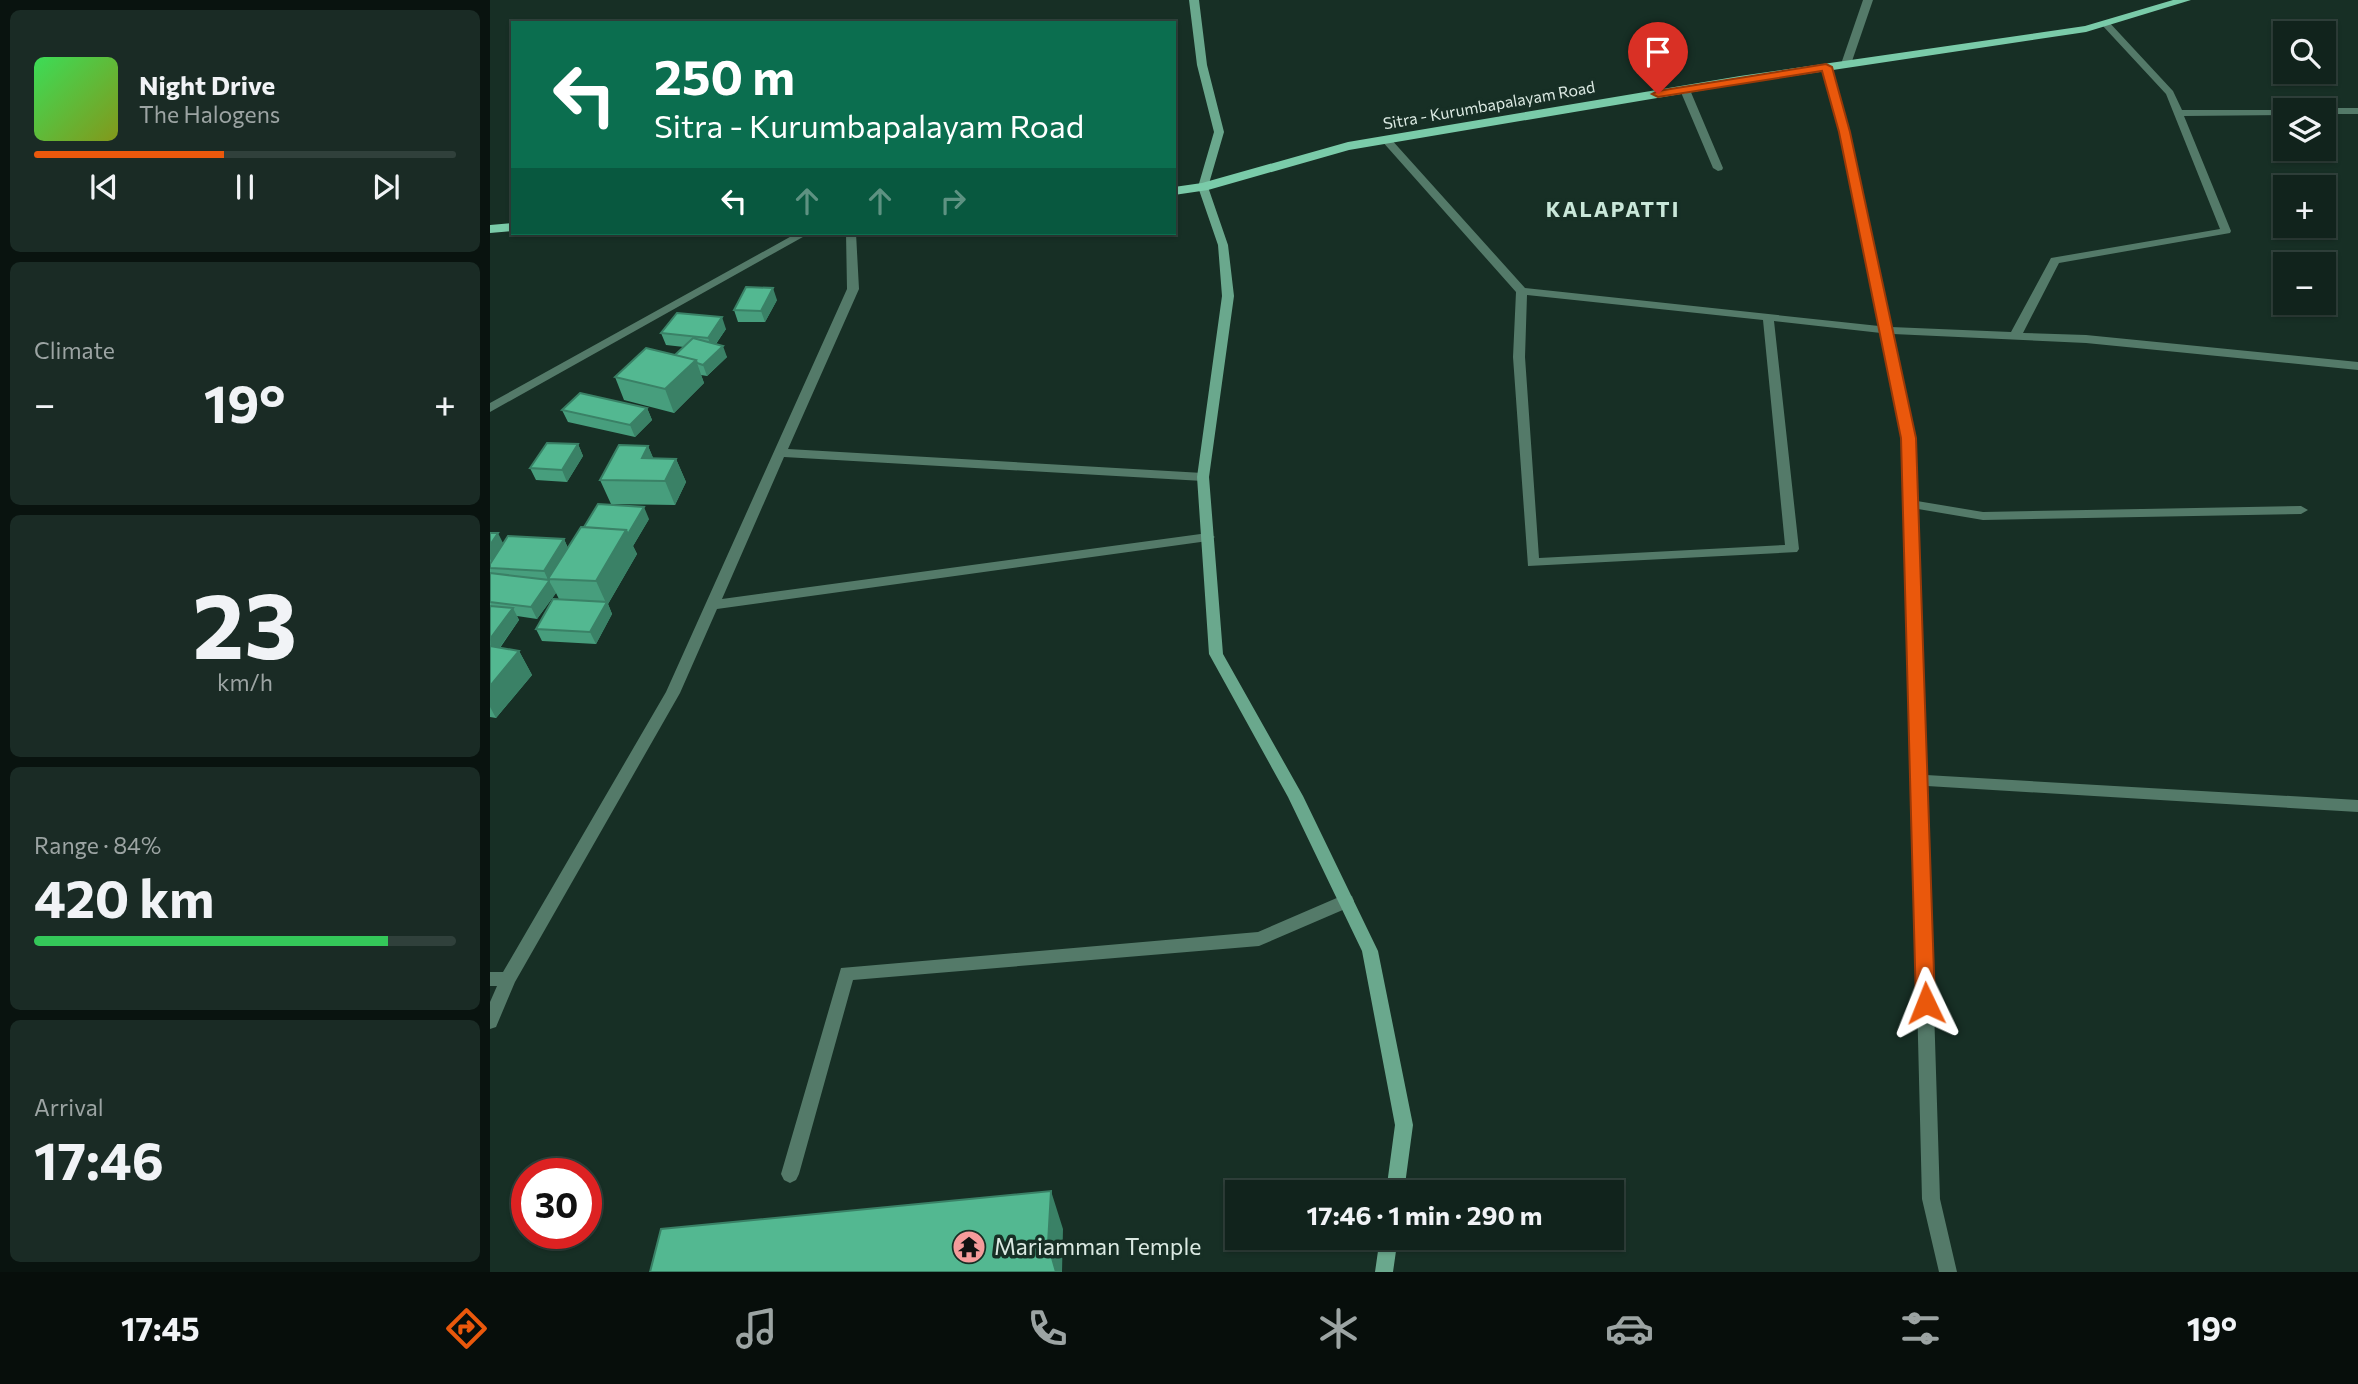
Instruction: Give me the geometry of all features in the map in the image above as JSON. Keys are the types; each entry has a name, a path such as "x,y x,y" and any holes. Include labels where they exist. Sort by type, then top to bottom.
{"main road":[{"path":"1194,0 1202,65 1219,132 1203,187 1223,245 1228,296 1203,477 1216,654 1295,796 1370,951 1404,1125 1397,1180"},
{"name":"Sitra - Kurumbapalayam Road","path":"1176,191 1203,187 1348,146 1685,89 2072,31 2185,0"},
{"path":"490,229 511,228"},
{"path":"1384,1272 1387,1250"}],"street":[{"path":"1846,64 1868,0"},
{"path":"2015,336 2055,260 2226,231 2170,93 2105,23"},
{"path":"1826,67 1844,132 1909,438 1931,1199 1948,1272"},
{"path":"1685,89 1718,168"},
{"path":"2336,111 2358,111"},
{"path":"2178,113 2273,112"},
{"path":"1386,140 1522,291 1886,330 2086,338 2358,366"},
{"path":"490,408 800,235"},
{"path":"490,1022 508,979 673,693 853,289 851,235"},
{"path":"1522,291 1519,357 1533,563 1792,549 1768,317"},
{"path":"780,453 1203,477"},
{"path":"1911,504 1983,516 2301,510"},
{"path":"712,605 1208,537"},
{"path":"1919,780 2358,806"},
{"path":"790,1174 847,973 1259,939 1346,901"},
{"path":"490,979 508,979"}],"building":[{"path":"746,287 773,288 761,311 734,310"},
{"path":"677,313 722,317 708,338 661,333"},
{"path":"693,338 723,346 703,365 696,360 675,355"},
{"path":"646,348 696,360 665,389 615,377"},
{"path":"580,393 647,408 630,425 562,410"},
{"path":"547,443 578,444 562,470 530,468"},
{"path":"619,445 648,446 642,458 676,459 665,481 600,480"},
{"path":"598,504 644,507 628,534 626,530 584,527"},
{"path":"581,527 626,530 596,581 548,579"},
{"path":"490,533 498,533 490,545"},
{"path":"508,536 564,539 544,571 490,568"},
{"path":"490,573 549,581 531,607 490,602"},
{"path":"553,599 607,602 590,632 536,629"},
{"path":"490,606 513,608 490,639"},
{"path":"490,646 519,651 490,686"},
{"path":"1051,1191 1048,1244 1056,1272 650,1272 661,1229"}],"place":[{"name":"Mariamman Temple","path":"969,1247"}],"district":[{"name":"KALAPATTI","path":"1613,210"}],"route":[{"path":"1658,94 1826,67 1844,132 1909,438 1926,1003"}]}
